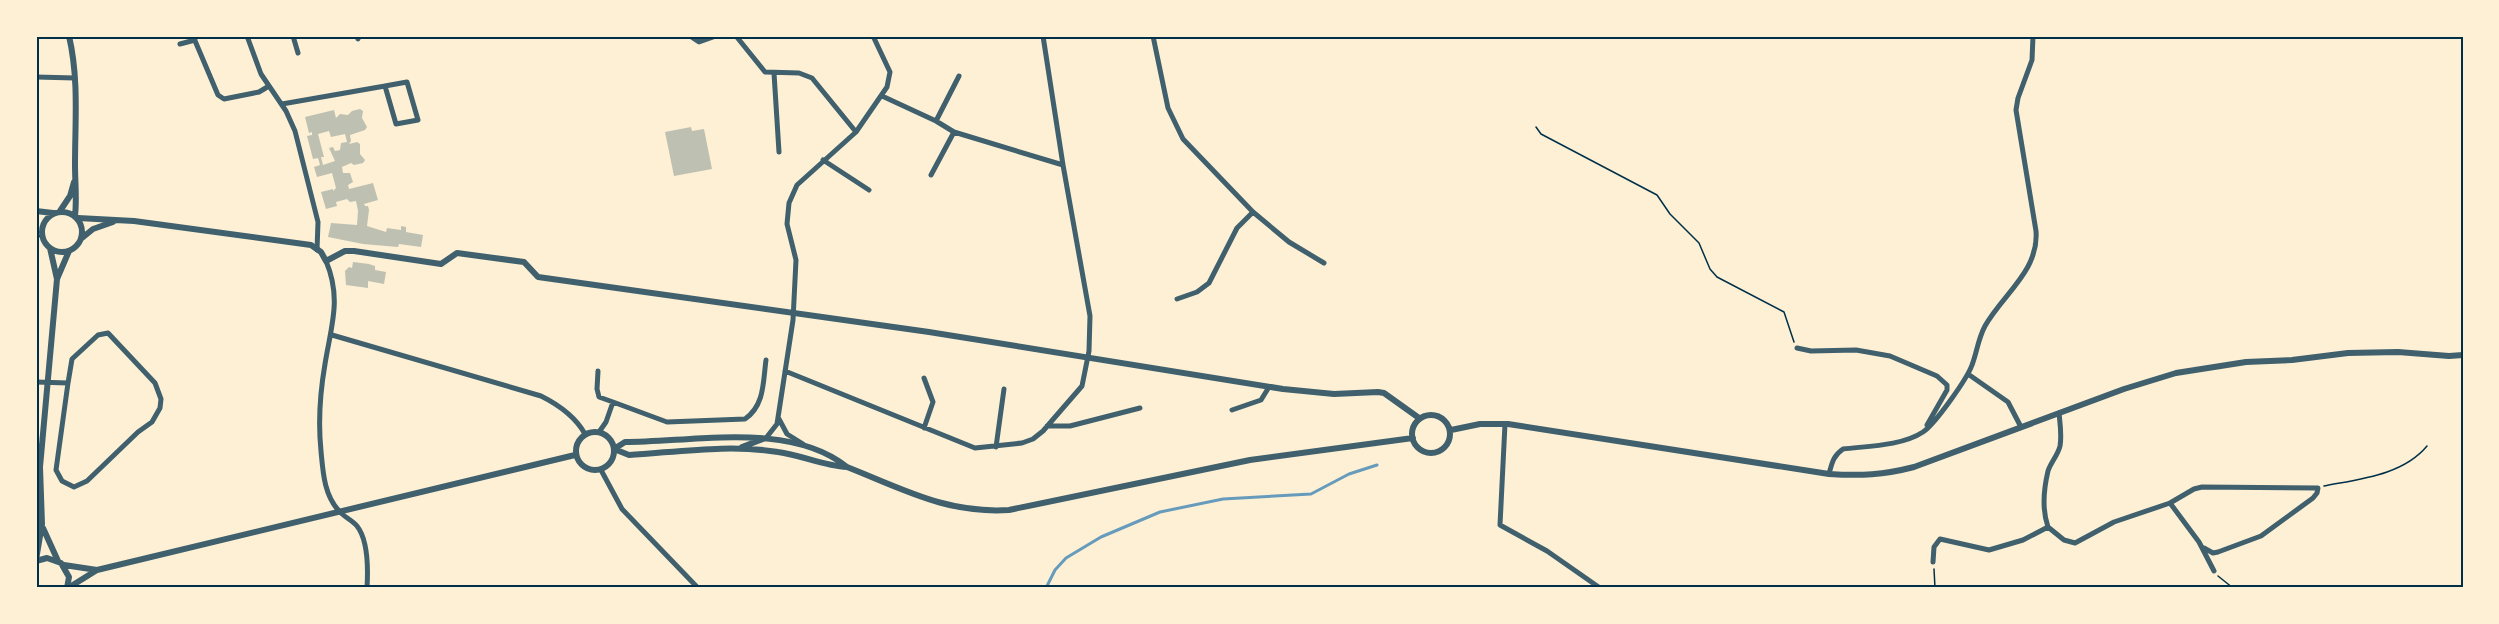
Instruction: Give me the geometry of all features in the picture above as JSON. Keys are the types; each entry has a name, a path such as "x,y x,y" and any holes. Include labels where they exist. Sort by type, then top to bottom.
{"street":[{"path":"69,36 75,78 77,122 76,217 83,231 82,238"},
{"path":"247,36 261,74 282,104 295,131 318,222 317,250"},
{"path":"293,36 298,53"},
{"path":"690,36 699,42 716,36"},
{"path":"736,36 762,69 774,74 799,73 812,78 856,132"},
{"path":"738,449 766,438 777,424 793,312 796,260 787,224 789,203 797,185 856,132 882,96 889,82 890,72 873,36"},
{"path":"785,371 975,448 1028,441 1038,436 1082,386 1089,356 1090,316 1043,36"},
{"path":"1153,36 1168,108 1183,139 1253,212 1289,242 1324,263"},
{"path":"1829,474 1836,454 1843,449 1914,437 1931,425 1968,374 1985,327 2023,276 2037,245 2016,110 2032,60 2033,36"},
{"path":"180,44 194,38 212,85 218,95 224,99 259,92 269,86"},
{"path":"774,74 779,152"},
{"path":"936,121 959,76"},
{"path":"36,77 75,78"},
{"path":"282,104 407,82 418,120 396,124 385,86"},
{"path":"882,96 954,132 1063,165"},
{"path":"932,175 954,132"},
{"path":"823,160 869,190"},
{"path":"57,279 50,248 38,229 57,212 70,196 75,179"},
{"path":"36,212 57,212 76,217 119,220 272,240 311,246 317,250 326,261 335,300 332,335 320,397 319,434 326,489 339,511 358,527 368,565 368,588"},
{"path":"1177,299 1197,292 1209,283 1234,234 1253,212"},
{"path":"50,248 63,252 69,251 99,226 119,220"},
{"path":"69,251 57,279 40,467 42,524 36,561 47,558 97,570"},
{"path":"326,261 345,251 354,251 441,264 456,253 524,262 538,277 1089,356 1269,387 1334,394 1384,393 1419,418"},
{"path":"108,333 151,377 161,399 157,416 152,422 138,432 87,481 74,487 62,481 56,470 68,383 72,359 98,335 108,333"},
{"path":"332,335 541,396 563,408 580,425 585,434"},
{"path":"1797,348 1811,351 1856,350 1890,356 1937,376 1947,385 1947,390 1923,432"},
{"path":"1450,430 1480,424 1505,424 1829,474 1866,476 1886,474 1914,466 2176,373 2246,362 2292,360 2348,353 2398,352 2463,355"},
{"path":"598,371 599,397 667,422 746,419 754,413 760,401 766,360"},
{"path":"1968,374 2008,402 2021,427"},
{"path":"924,378 933,402 924,428"},
{"path":"36,382 68,383"},
{"path":"1232,410 1261,400 1269,387"},
{"path":"996,447 1004,389"},
{"path":"599,432 606,422 613,402"},
{"path":"1047,426 1070,426 1140,408"},
{"path":"2059,413 2061,440 2059,450 2048,472 2044,508 2048,527 2064,540 2075,543 2114,522 2170,503 2202,487 2318,488 2313,498 2261,536 2213,553 2199,542"},
{"path":"1431,414 1445,420 1450,430 1448,444 1437,452 1421,450 1413,438 1414,426 1419,418 1431,414"},
{"path":"778,418 787,434 837,459 847,467 924,498 958,509 984,512 1009,510 1250,460 1413,438"},
{"path":"1505,424 1500,525 1547,551 1600,588"},
{"path":"599,432 612,441 614,449 611,462 601,470 594,471 582,466 575,455 577,443 585,434 599,432"},
{"path":"614,449 625,442 766,438 810,447"},
{"path":"614,449 629,456 738,449 778,452 847,467"},
{"path":"67,588 97,570 575,455"},
{"path":"601,470 622,509 698,588"},
{"path":"2170,503 2199,542 2214,571"},
{"path":"42,524 69,577 67,588"},
{"path":"1933,562 1934,547 1940,539 1989,550 2023,540 2048,527"}],"path":[{"path":"1536,127 1542,134 1657,195 1670,214 1699,243 1710,269 1717,277 1784,312 1797,348"},
{"path":"38,229 43,240"},
{"path":"2318,488 2399,468 2418,457 2427,446"},
{"path":"1933,562 1935,588"},
{"path":"2214,571 2219,578 2233,588"}],"building":[{"path":"360,109 363,111 362,118 367,127 365,130 350,135 349,144 357,142 360,144 360,154 365,160 363,163 354,165 351,163 342,167 343,173 350,173 353,182 348,185 349,189 373,183 378,200 364,204 369,210 367,226 386,232 387,228 401,230 401,226 406,227 406,232 423,235 421,247 399,244 398,247 363,244 328,237 331,223 357,225 358,211 356,201 350,202 347,199 336,202 337,206 326,209 321,192 333,189 333,191 336,188 332,173 317,177 314,167 320,165 318,158 313,159 307,136 312,135 312,132 309,133 305,117 334,110 336,118 340,114 348,115","holes":["329,131 331,137 345,134 347,142 341,143 340,150 335,151 333,147 329,148 335,161 323,165 321,157 324,157 318,134"]},
{"path":"691,127 692,131 704,129 712,169 674,176 665,132"},
{"path":"353,262 369,264 375,266 375,270 386,272 384,284 368,281 368,288 346,285 345,271 349,267 352,268"}],"waterway":[{"path":"1046,588 1055,570 1066,558 1101,537 1160,512 1223,499 1311,494 1349,474 1377,465"}]}
